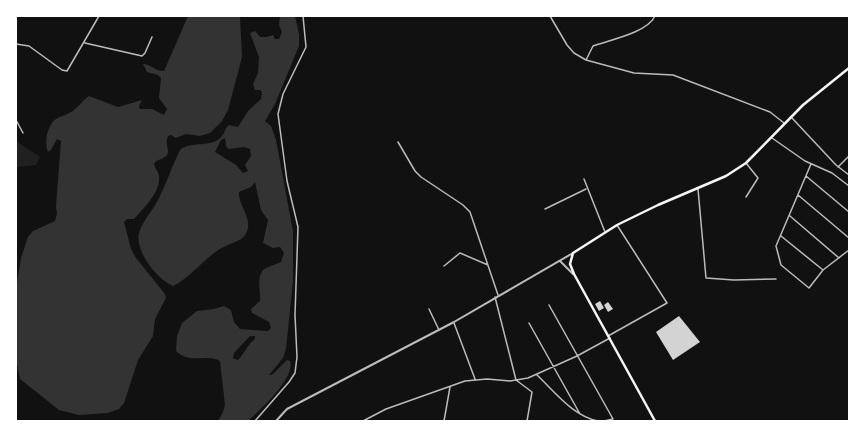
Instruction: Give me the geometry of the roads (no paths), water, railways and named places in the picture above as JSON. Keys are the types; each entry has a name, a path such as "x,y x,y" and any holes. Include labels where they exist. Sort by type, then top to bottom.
{"main road":[{"path":"654,421 574,274 570,264 573,253 617,225 658,204 726,176 746,163 792,118 803,105 849,68"}],"street":[{"path":"16,44 30,46 65,72 69,70 99,16"},
{"path":"255,421 293,377 296,362 295,315 298,227 287,181 278,114 283,94 306,47 303,16"},
{"path":"550,16 567,45 574,53 586,60 634,73 673,75 770,112 785,124"},
{"path":"586,60 593,46 618,38 647,25 655,16"},
{"path":"85,43 142,56 145,53 152,37"},
{"path":"792,118 838,167 849,175"},
{"path":"16,120 23,133"},
{"path":"772,138 811,164 832,173 849,186"},
{"path":"398,142 415,171 467,208 474,221 498,295"},
{"path":"838,167 849,156"},
{"path":"746,163 758,178 746,197"},
{"path":"811,164 776,246 781,265 809,288 823,270 849,250"},
{"path":"806,176 849,212"},
{"path":"584,179 586,189 605,232"},
{"path":"698,188 706,278 734,280 776,278"},
{"path":"545,208 586,189"},
{"path":"798,195 849,238"},
{"path":"790,216 840,258"},
{"path":"363,421 386,409 465,381 474,379 516,380 528,378 554,368 578,356 667,303 617,225"},
{"path":"781,236 823,270"},
{"path":"444,266 460,253 488,265"},
{"path":"276,421 287,409 454,322 498,295 573,253"},
{"path":"560,260 574,274"},
{"path":"495,297 516,380 532,392 527,421"},
{"path":"549,305 613,419 604,421"},
{"path":"429,309 439,330"},
{"path":"454,322 474,379"},
{"path":"529,323 580,414"},
{"path":"536,374 566,404 580,414 598,421"},
{"path":"444,421 450,387"}]}
